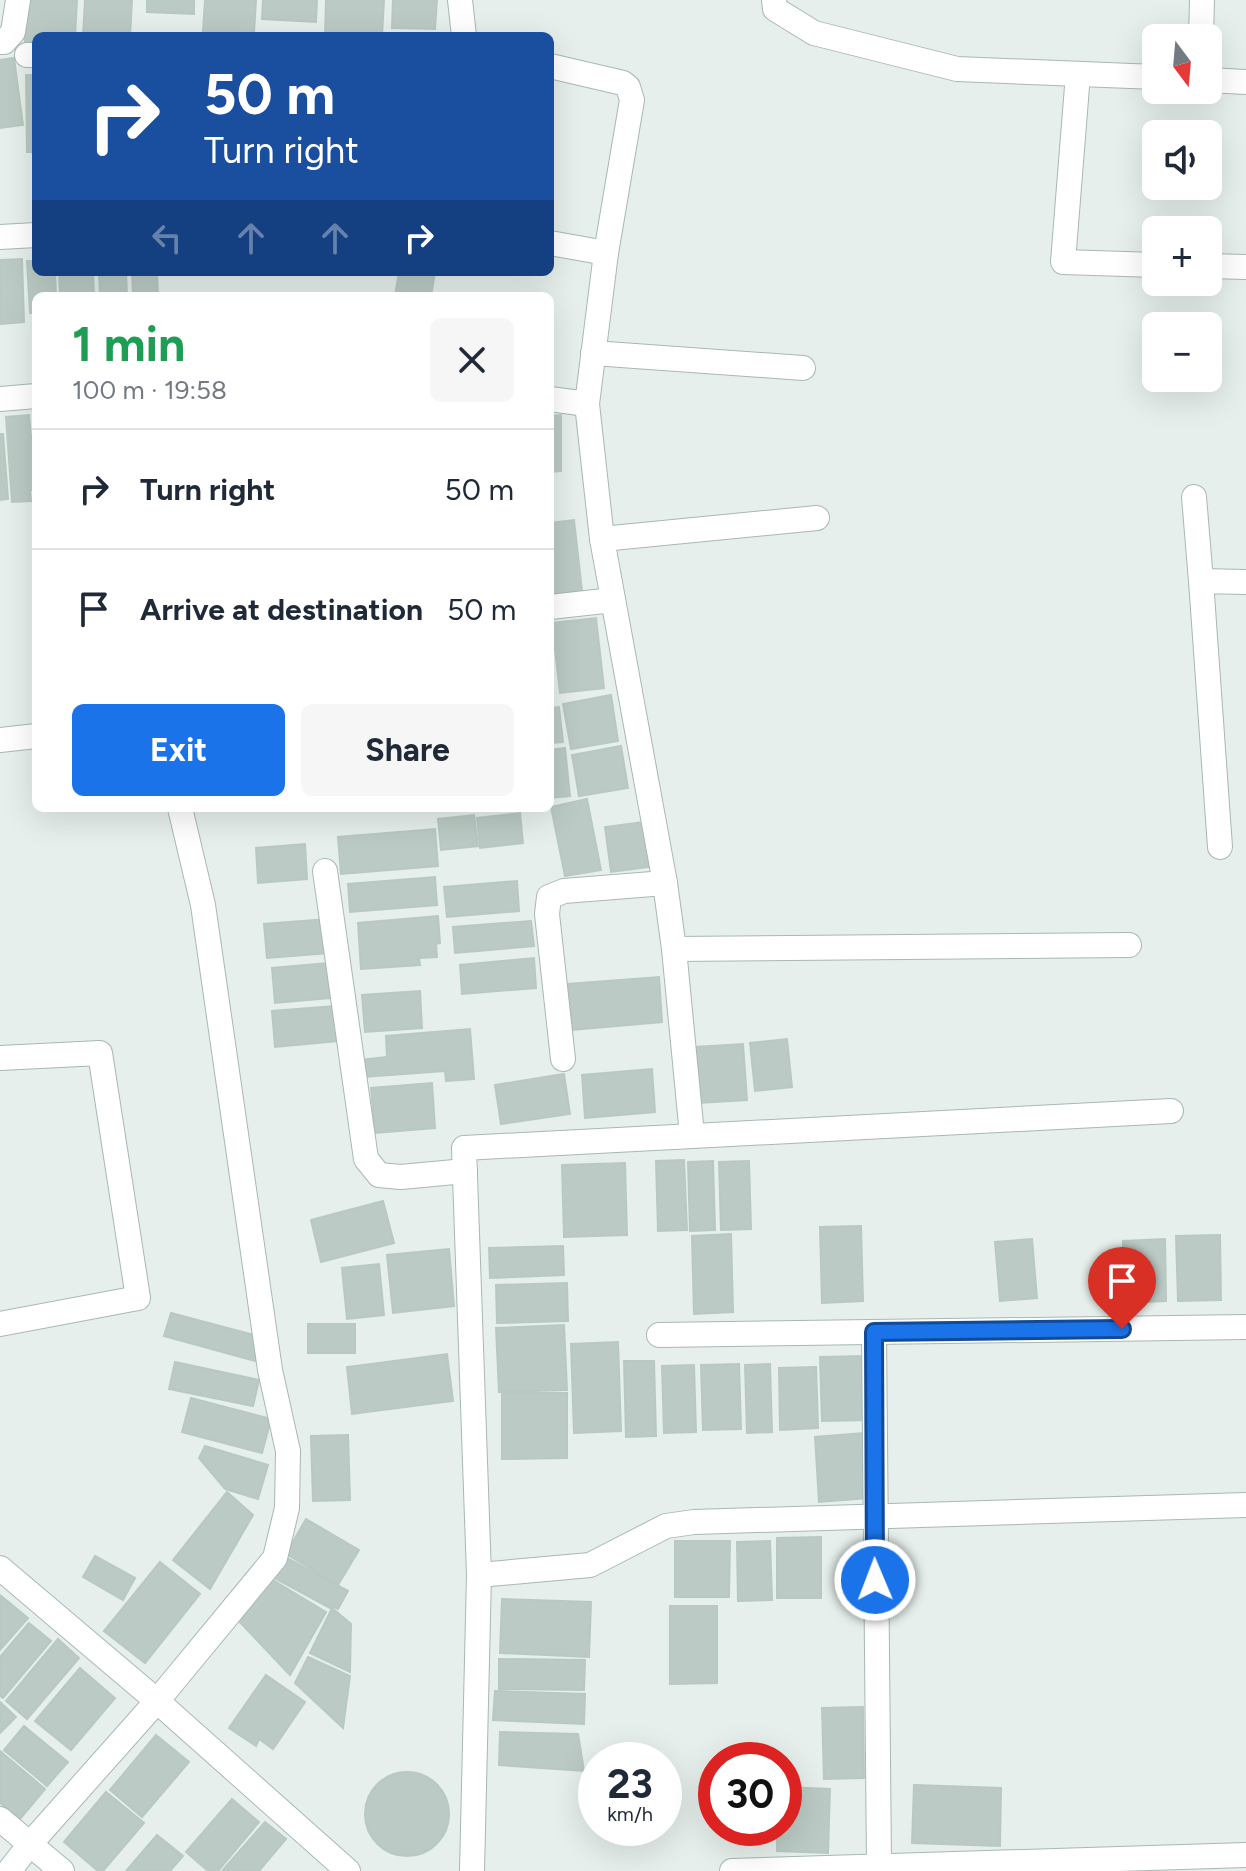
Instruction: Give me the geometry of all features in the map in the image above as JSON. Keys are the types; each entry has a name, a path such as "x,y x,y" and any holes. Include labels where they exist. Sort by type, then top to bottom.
{"street":[{"path":"0,42 4,42 13,32 18,0"},
{"path":"460,0 464,32"},
{"path":"774,0 775,9 814,33 957,69 1142,76"},
{"path":"1201,24 1202,0"},
{"path":"554,67 623,83 632,100 606,253 587,404 602,539 665,883 692,1135"},
{"path":"1078,74 1063,262 1142,265"},
{"path":"1222,81 1246,82"},
{"path":"0,237 32,235"},
{"path":"554,244 606,253"},
{"path":"1222,266 1246,267"},
{"path":"593,353 803,368"},
{"path":"0,399 32,396"},
{"path":"554,400 587,404"},
{"path":"1194,497 1220,847"},
{"path":"602,539 817,518"},
{"path":"1201,581 1246,582"},
{"path":"554,607 613,600"},
{"path":"0,740 32,736"},
{"path":"9,1871 157,1701 275,1558 287,1508 288,1451 270,1370 203,905 181,812"},
{"path":"325,871 366,1159 379,1175 401,1177 465,1171"},
{"path":"563,1059 547,914 549,897 564,891 665,883"},
{"path":"674,949 1129,945"},
{"path":"0,1058 100,1053 138,1298 0,1324"},
{"path":"472,1871 479,1575 464,1148 1171,1111"},
{"path":"659,1335 1246,1327"},
{"path":"874,1332 879,1866"},
{"path":"479,1575 590,1565 666,1526 694,1522 1246,1505"},
{"path":"0,1568 157,1701 348,1871"},
{"path":"0,1819 62,1871"},
{"path":"732,1871 879,1866 1159,1864 1246,1855"}],"building":[{"path":"27,0 77,0 75,32 32,32 32,43 25,43"},
{"path":"85,0 132,0 130,32 83,32"},
{"path":"147,0 194,0 194,14 147,12"},
{"path":"205,0 256,0 254,32 203,31"},
{"path":"263,0 317,0 316,22 262,19"},
{"path":"326,0 384,0 382,32 325,32"},
{"path":"393,0 437,0 435,29 392,28"},
{"path":"14,58 23,125 0,128 0,60"},
{"path":"26,75 32,75 32,152 27,152"},
{"path":"22,259 24,322 0,324 0,260"},
{"path":"27,261 32,261 32,276 55,276 56,292 32,292 30,313"},
{"path":"59,276 93,276 94,292 60,292"},
{"path":"99,276 126,276 127,292 100,292"},
{"path":"132,276 157,276 158,292 133,292"},
{"path":"398,276 434,276 432,292 396,292"},
{"path":"29,415 32,437 31,501 12,502 6,417"},
{"path":"561,415 561,471 554,472 554,416"},
{"path":"0,434 3,434 8,499 0,500"},
{"path":"574,520 582,591 554,594 554,522"},
{"path":"596,618 604,688 560,693 554,623"},
{"path":"611,695 618,741 571,749 563,704"},
{"path":"559,707 563,742 554,743 554,708"},
{"path":"621,746 628,788 579,796 572,755"},
{"path":"565,748 570,796 554,798 554,749"},
{"path":"587,799 601,870 565,876 552,812 554,806"},
{"path":"520,813 523,843 480,848 477,818"},
{"path":"474,815 478,846 441,850 438,819"},
{"path":"643,822 649,867 611,872 605,827"},
{"path":"435,829 438,866 341,874 338,837"},
{"path":"305,844 307,879 258,883 256,848"},
{"path":"435,877 437,905 350,912 348,884"},
{"path":"517,881 519,911 447,917 444,887"},
{"path":"438,916 440,943 436,944 437,957 419,958 420,965 361,969 358,923"},
{"path":"327,919 329,953 267,958 264,924"},
{"path":"531,921 534,946 455,953 453,927"},
{"path":"534,958 536,988 462,994 460,965"},
{"path":"328,963 330,998 275,1003 272,968"},
{"path":"659,977 662,1022 572,1030 568,984"},
{"path":"420,991 422,1028 365,1032 362,995"},
{"path":"335,1006 338,1041 275,1047 272,1011"},
{"path":"470,1029 474,1079 446,1081 445,1071 363,1077 361,1060 387,1057 386,1036"},
{"path":"787,1039 792,1087 755,1091 750,1043"},
{"path":"743,1044 747,1100 699,1103 695,1047"},
{"path":"652,1069 655,1112 585,1118 582,1075"},
{"path":"564,1074 570,1114 501,1124 495,1085"},
{"path":"432,1083 435,1128 375,1133 371,1088"},
{"path":"684,1160 687,1230 658,1231 656,1161"},
{"path":"713,1161 715,1230 690,1231 688,1162"},
{"path":"749,1161 751,1229 721,1230 719,1162"},
{"path":"625,1163 627,1235 564,1237 562,1165"},
{"path":"383,1201 394,1243 321,1262 311,1220"},
{"path":"861,1226 863,1301 822,1303 820,1227"},
{"path":"731,1234 733,1312 694,1314 692,1236"},
{"path":"1220,1235 1221,1300 1178,1301 1176,1236"},
{"path":"1032,1239 1037,1298 1000,1301 995,1242"},
{"path":"1165,1239 1166,1301 1124,1303 1123,1241"},
{"path":"563,1246 564,1275 490,1278 489,1248"},
{"path":"449,1249 454,1306 393,1313 387,1255"},
{"path":"379,1264 384,1315 347,1319 342,1268"},
{"path":"567,1283 568,1321 497,1323 496,1285"},
{"path":"171,1313 265,1338 259,1362 164,1336"},
{"path":"308,1324 355,1324 355,1353 308,1353"},
{"path":"564,1325 567,1390 499,1392 496,1328"},
{"path":"618,1342 621,1431 574,1433 571,1344"},
{"path":"447,1354 453,1401 352,1414 347,1367"},
{"path":"866,1356 868,1420 822,1421 820,1357"},
{"path":"624,1361 654,1361 656,1436 626,1437"},
{"path":"175,1362 259,1380 253,1406 169,1389"},
{"path":"739,1364 741,1429 703,1430 701,1365"},
{"path":"770,1364 772,1432 747,1433 745,1365"},
{"path":"694,1365 696,1432 664,1433 662,1366"},
{"path":"816,1367 818,1428 780,1430 779,1368"},
{"path":"502,1393 567,1393 567,1458 502,1459"},
{"path":"191,1398 271,1419 262,1453 182,1432"},
{"path":"864,1433 868,1498 819,1502 815,1437"},
{"path":"348,1435 350,1500 313,1501 311,1436"},
{"path":"205,1446 268,1465 258,1499 225,1489 199,1458"},
{"path":"227,1492 253,1515 210,1589 173,1560"},
{"path":"306,1519 359,1550 338,1585 286,1554"},
{"path":"821,1537 821,1598 777,1598 777,1538"},
{"path":"675,1541 730,1541 729,1597 675,1597"},
{"path":"770,1541 772,1600 738,1601 737,1542"},
{"path":"95,1556 135,1578 123,1600 83,1577"},
{"path":"283,1556 348,1591 338,1609 330,1608 271,1576"},
{"path":"160,1562 200,1594 145,1663 104,1631"},
{"path":"268,1577 326,1612 290,1675 235,1617"},
{"path":"0,1595 28,1618 0,1650"},
{"path":"502,1599 591,1602 589,1657 500,1653"},
{"path":"670,1606 717,1606 717,1683 670,1684"},
{"path":"332,1608 351,1624 350,1672 310,1653"},
{"path":"29,1623 51,1641 3,1698 0,1696 0,1657"},
{"path":"58,1639 79,1658 27,1719 6,1701"},
{"path":"308,1657 350,1676 343,1728 295,1683"},
{"path":"499,1659 585,1660 584,1690 499,1689"},
{"path":"80,1668 115,1698 71,1750 35,1721"},
{"path":"266,1675 305,1702 273,1749 259,1739 256,1746 229,1728"},
{"path":"495,1691 585,1694 584,1724 493,1720"},
{"path":"0,1702 16,1717 0,1733"},
{"path":"863,1707 864,1778 824,1779 822,1708"},
{"path":"24,1726 68,1762 47,1786 4,1750"},
{"path":"500,1732 578,1734 578,1771 499,1765"},
{"path":"156,1735 189,1762 142,1817 110,1790"},
{"path":"0,1751 45,1789 20,1819 0,1803"},
{"path":"407,1772 423,1775 437,1784 446,1798 449,1814 446,1830 437,1844 423,1853 407,1856 391,1853 377,1844 368,1830 365,1814 368,1798 377,1784 391,1775"},
{"path":"914,1785 1001,1788 1000,1846 912,1843"},
{"path":"802,1788 830,1789 828,1853 777,1851 777,1846 802,1846"},
{"path":"106,1792 144,1823 103,1871 98,1871 64,1842"},
{"path":"232,1799 259,1822 218,1871 208,1871 186,1852"},
{"path":"265,1822 286,1839 259,1871 222,1871"},
{"path":"157,1835 183,1856 170,1871 126,1871"}],"route":[{"path":"875,1580 874,1332 1122,1329"}]}
